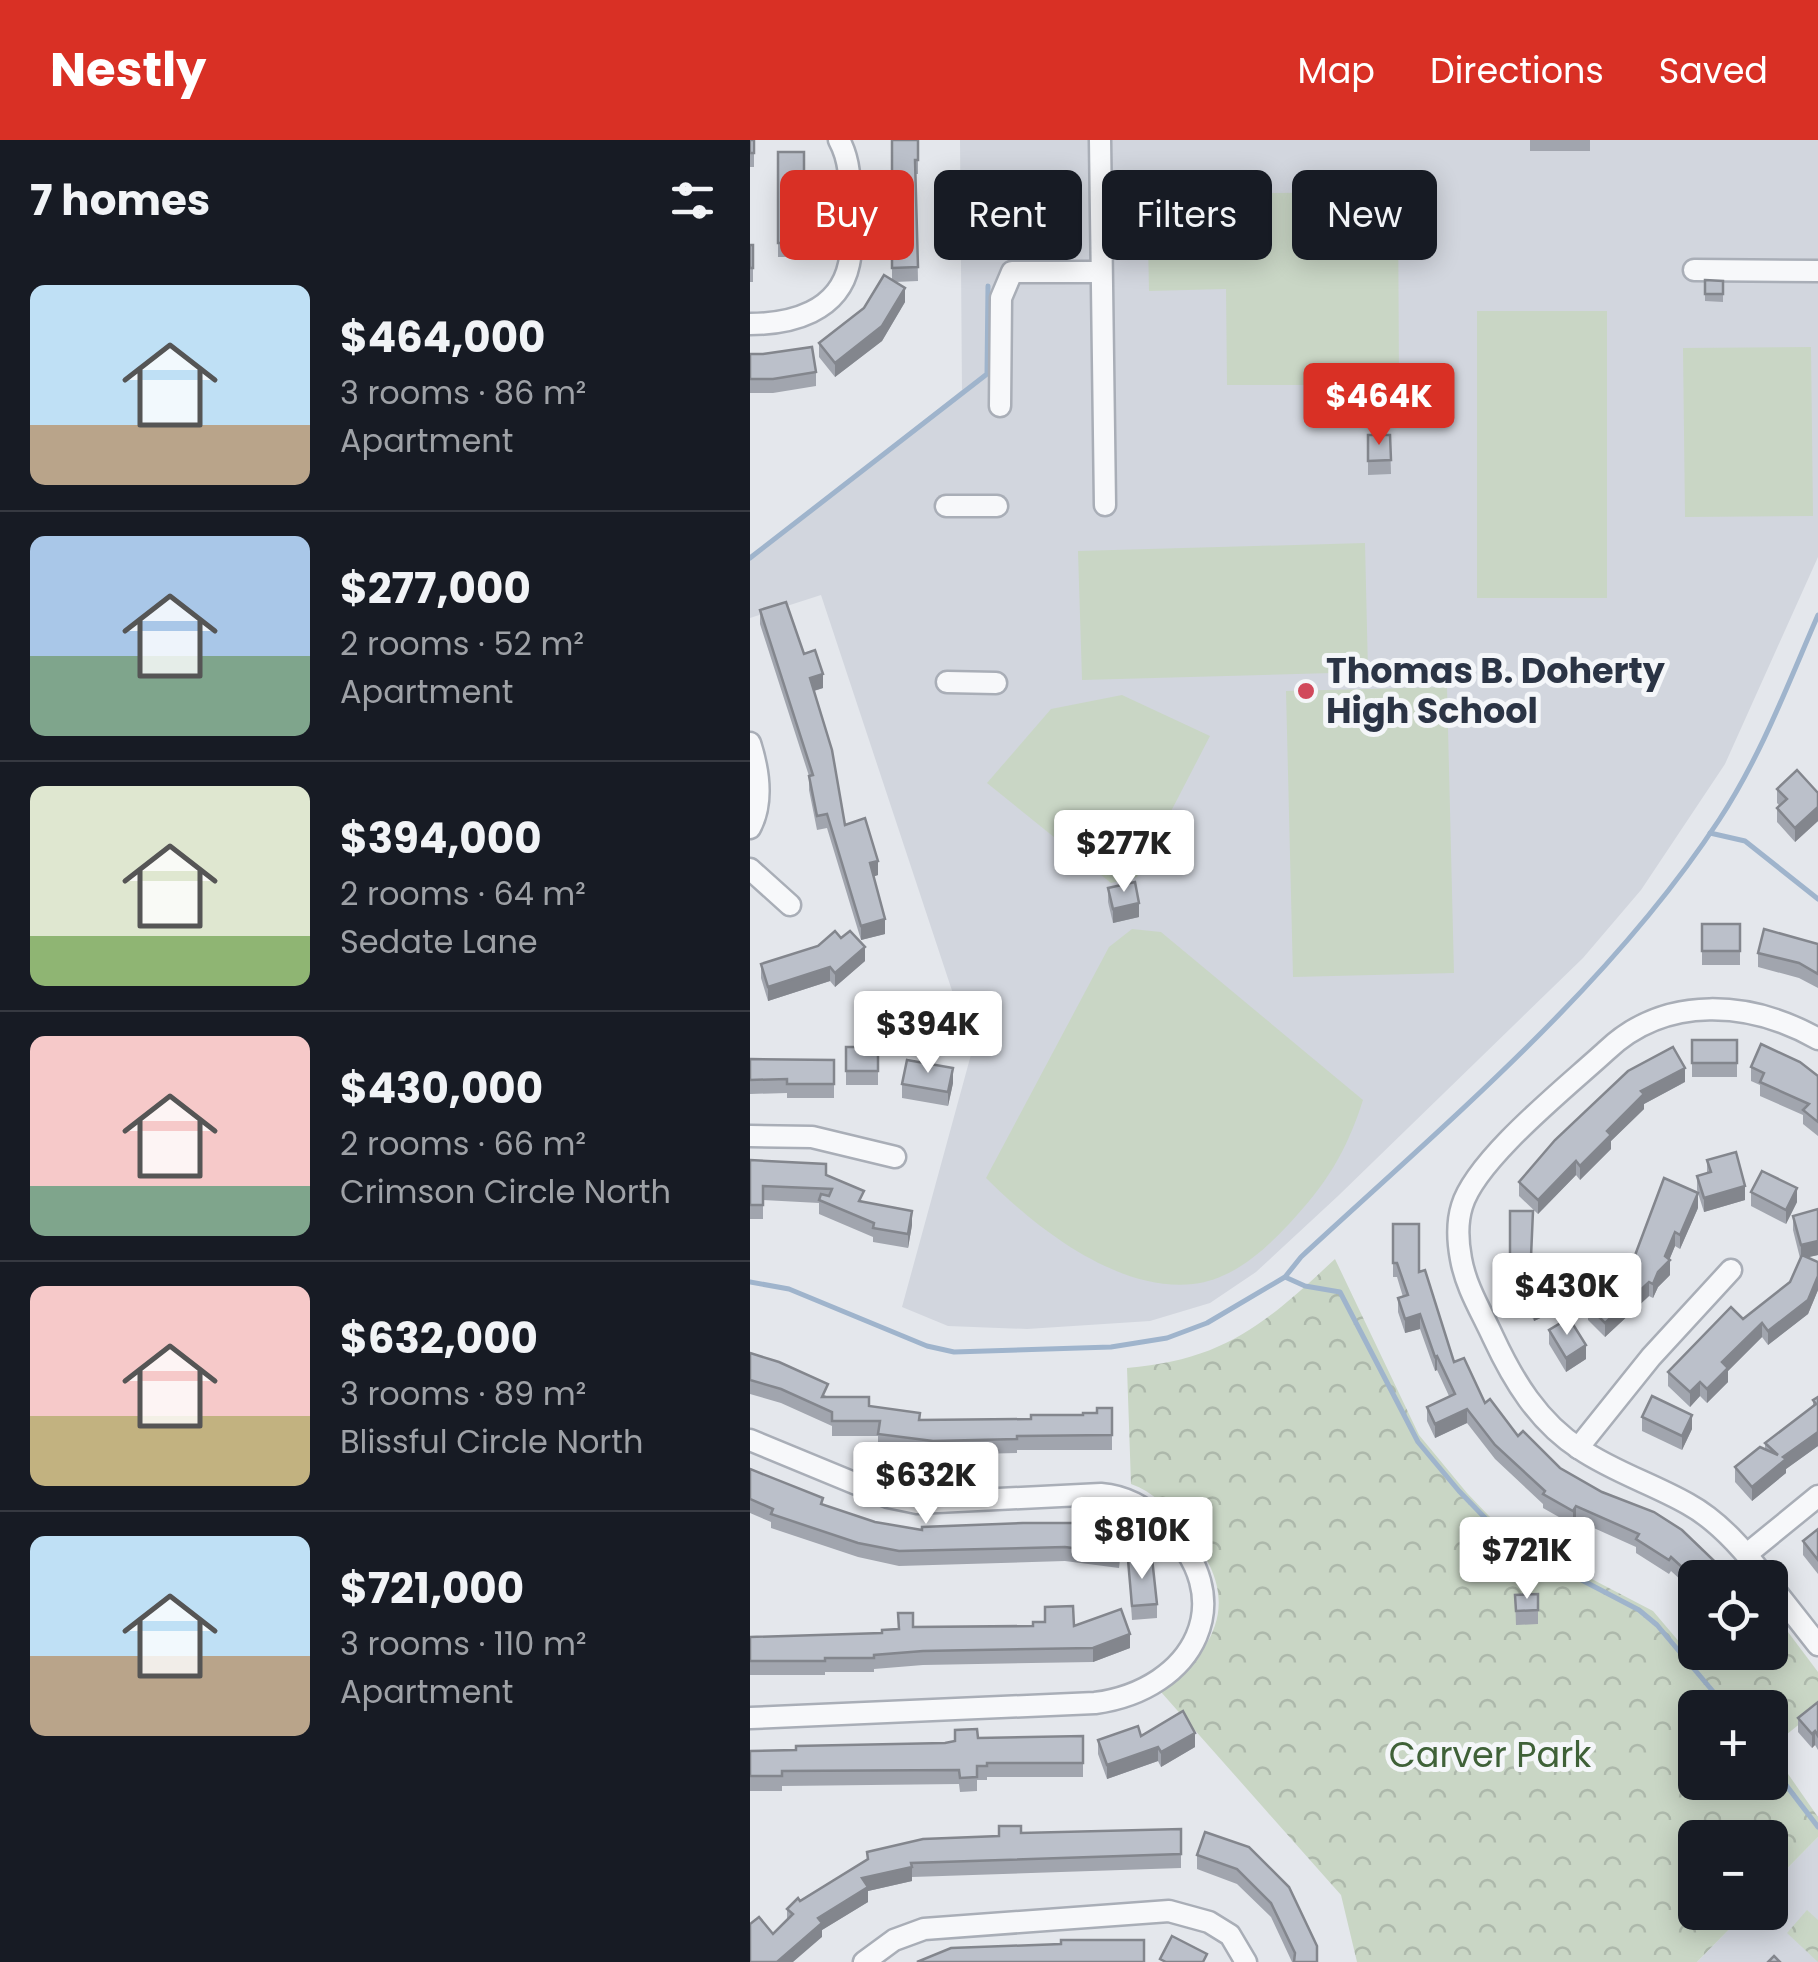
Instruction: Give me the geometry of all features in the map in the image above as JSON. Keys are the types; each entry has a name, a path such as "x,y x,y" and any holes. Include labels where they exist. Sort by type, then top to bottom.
{"street":[{"path":"750,324 778,324 804,317 824,304 850,264 850,174 839,140"},
{"path":"1100,140 1105,505"},
{"path":"1694,270 1818,271"},
{"path":"1000,406 1000,298 1012,272 1101,272"},
{"path":"946,506 997,506"},
{"path":"946,682 996,683"},
{"path":"750,744 756,762 758,794 750,828"},
{"path":"750,868 790,905"},
{"path":"1751,1560 1690,1505 1578,1448 1559,1434 1523,1394 1466,1281 1460,1256 1462,1206 1474,1183 1496,1156 1611,1045 1636,1029 1666,1016 1727,1008 1759,1012 1818,1039"},
{"path":"750,1136 812,1137 895,1158"},
{"path":"1578,1448 1651,1357 1731,1270"},
{"path":"750,1440 888,1497 917,1502 1101,1494 1123,1497 1175,1534 1193,1559 1201,1578 1204,1620 1190,1648 1159,1678 1120,1699 750,1718"},
{"path":"1746,1554 1818,1496"},
{"path":"1788,1606 1818,1644"},
{"path":"864,1962 894,1940 924,1929 1169,1912 1210,1922 1230,1934 1246,1962"}],"shaded area":[{"name":"Thomas B. Doherty High School","path":"960,140 1818,140 1818,557 1725,764 1641,890 1583,958 1338,1196 1256,1272 1210,1303 1150,1321 1027,1329 948,1326 902,1307 972,1051 821,595 750,618 750,558 962,390 961,260 1082,260 1082,170 960,170"},
{"path":"1818,1837 1818,1962 1697,1962 1728,1930 1788,1930 1788,1868"}],"green space":[{"path":"1272,193 1292,193 1292,260 1398,260 1399,385 1227,385 1226,289 1149,291 1148,260 1272,260"},
{"path":"1477,311 1607,311 1607,598 1477,598"},
{"path":"1811,347 1813,516 1685,517 1683,348"},
{"path":"1365,543 1368,672 1082,680 1078,551"},
{"path":"1447,687 1454,973 1293,977 1286,691"},
{"path":"1122,695 1210,736 1137,877 1111,883 987,783 1051,709"},
{"path":"1132,929 1161,932 1363,1100 1342,1152 1324,1181 1279,1234 1258,1254 1221,1277 1193,1284 1164,1284 1107,1267 1053,1236 986,1178 1109,947"},
{"name":"Carver Park","path":"1335,1259 1419,1435 1467,1493 1489,1516 1540,1552 1653,1611 1678,1640 1678,1670 1788,1670 1788,1632 1818,1672 1818,1709 1788,1733 1788,1690 1678,1690 1678,1800 1788,1800 1788,1774 1818,1817 1818,1837 1788,1868 1788,1820 1678,1820 1678,1930 1728,1930 1697,1962 1357,1962 1341,1895 1161,1692 1199,1654 1211,1635 1218,1616 1218,1595 1202,1552 1184,1528 1160,1502 1131,1484 1127,1368 1161,1364 1218,1347 1265,1320"},
{"path":"1807,1910 1818,1920 1818,1962 1787,1933"}],"building":[{"path":"892,140 918,140 918,267 892,268 892,260 914,260 914,170 892,170"},
{"path":"778,152 804,152 804,170 780,170 778,243"},
{"path":"753,245 753,268 750,268"},
{"path":"884,275 905,288 882,326 835,363 819,343 864,308"},
{"path":"1705,280 1723,281 1723,294 1705,294"},
{"path":"812,347 816,372 750,379 750,354"},
{"path":"1368,435 1390,435 1391,460 1368,461"},
{"path":"786,602 804,654 815,650 823,674 810,678 832,750 845,825 865,818 878,861 870,863 885,919 861,926 827,814 817,816 809,776 813,775 760,610"},
{"path":"1797,770 1818,793 1818,807 1795,828 1777,808 1787,799 1777,789"},
{"path":"1135,882 1139,903 1113,909 1108,888"},
{"path":"1702,924 1740,924 1740,951 1702,951"},
{"path":"1764,929 1818,944 1818,974 1799,963 1758,953"},
{"path":"835,931 841,938 850,931 865,947 835,973 830,967 768,987 761,964 818,946"},
{"path":"1692,1040 1737,1040 1737,1063 1692,1063"},
{"path":"1761,1044 1800,1062 1818,1076 1818,1122 1803,1110 1809,1104 1760,1082 1764,1073 1751,1067"},
{"path":"846,1047 878,1047 878,1071 846,1071"},
{"path":"1673,1047 1685,1068 1641,1091 1644,1094 1607,1131 1611,1135 1580,1166 1576,1161 1538,1200 1519,1182 1555,1140 1628,1071"},
{"path":"750,1059 834,1060 834,1084 750,1080"},
{"path":"907,1060 953,1068 948,1092 902,1084"},
{"path":"1736,1152 1745,1186 1704,1198 1697,1176 1711,1172 1707,1160"},
{"path":"750,1160 826,1164 826,1175 864,1191 859,1201 912,1211 908,1234 873,1228 874,1223 819,1200 821,1194 829,1196 832,1189 763,1186 763,1205 750,1205"},
{"path":"1762,1171 1797,1188 1786,1210 1751,1192"},
{"path":"1664,1178 1698,1193 1680,1235 1675,1232 1665,1256 1670,1260 1653,1284 1649,1282 1605,1323 1588,1306 1636,1275 1631,1266"},
{"path":"1818,1209 1818,1241 1801,1245 1793,1216"},
{"path":"1510,1211 1533,1211 1531,1257 1555,1297 1534,1307 1510,1258"},
{"path":"1393,1224 1419,1224 1419,1272 1425,1270 1454,1362 1464,1358 1485,1403 1490,1399 1518,1436 1523,1431 1560,1468 1602,1492 1654,1512 1682,1530 1713,1560 1678,1560 1678,1563 1671,1557 1669,1560 1636,1539 1639,1534 1576,1506 1573,1511 1543,1494 1545,1491 1495,1445 1467,1409 1435,1424 1427,1407 1455,1394 1435,1357 1420,1314 1405,1319 1398,1298 1408,1295 1397,1263 1393,1263"},
{"path":"1802,1255 1818,1262 1818,1276 1808,1300 1768,1331 1762,1323 1722,1362 1728,1368 1707,1389 1700,1382 1690,1392 1668,1372 1731,1307 1743,1319 1790,1282"},
{"path":"1569,1318 1586,1345 1566,1358 1549,1330"},
{"path":"750,1353 828,1384 822,1397 869,1397 869,1406 920,1413 919,1420 1031,1419 1031,1415 1083,1415 1097,1413 1097,1408 1112,1408 1112,1435 933,1441 878,1434 880,1421 832,1421 832,1412 750,1380"},
{"path":"1652,1396 1692,1415 1682,1436 1642,1417"},
{"path":"1818,1397 1818,1432 1783,1457 1786,1459 1752,1487 1735,1467 1760,1447 1778,1455 1765,1443 1816,1404 1813,1400"},
{"path":"750,1469 823,1498 821,1504 875,1522 922,1530 1023,1523 1122,1528 1119,1554 1065,1547 899,1551 858,1543 771,1514 773,1509 750,1499"},
{"path":"1818,1529 1818,1560 1803,1541"},
{"path":"1152,1558 1157,1604 1132,1606 1128,1560"},
{"path":"1538,1594 1538,1610 1516,1611 1515,1595"},
{"path":"1073,1606 1074,1626 1121,1609 1130,1634 1093,1648 923,1651 825,1661 750,1661 750,1637 882,1633 899,1629 898,1613 913,1613 913,1627 1033,1626 1033,1622 1045,1622 1045,1607"},
{"path":"1818,1702 1818,1736 1798,1718"},
{"path":"1183,1711 1195,1733 1161,1752 1158,1747 1107,1765 1098,1740 1138,1726 1141,1736"},
{"path":"977,1729 978,1738 1083,1736 1083,1763 987,1763 977,1766 977,1777 960,1778 959,1770 782,1771 782,1776 750,1776 750,1751 796,1750 796,1746 945,1743 955,1741 955,1730"},
{"path":"999,1826 1021,1826 1021,1833 1181,1829 1181,1854 911,1863 912,1867 862,1878 868,1887 818,1918 822,1923 777,1962 750,1962 750,1924 759,1917 773,1934 793,1914 787,1909 798,1898 800,1901 868,1859 867,1852 923,1839 999,1836"},
{"path":"1205,1832 1249,1847 1289,1887 1317,1946 1317,1962 1294,1962 1295,1953 1271,1903 1237,1869 1197,1855"},
{"path":"1172,1936 1207,1954 1203,1962 1160,1959"},
{"path":"1061,1940 1144,1940 1144,1962 917,1962 951,1948 1061,1944"}],"waterway":[{"path":"750,558 987,374 988,286"},
{"path":"750,1282 789,1289 927,1346 954,1352 1111,1347 1167,1338 1207,1323 1285,1277 1301,1257 1524,1050 1629,939 1719,820 1748,771 1818,615"},
{"path":"1710,833 1745,841 1818,899"},
{"path":"1285,1277 1305,1286 1340,1292 1418,1442 1489,1522 1530,1553 1639,1610 1657,1625 1712,1690"},
{"path":"1788,1788 1818,1827"}],"place":[{"name":"Thomas B. Doherty High School","path":"1306,691"}]}
